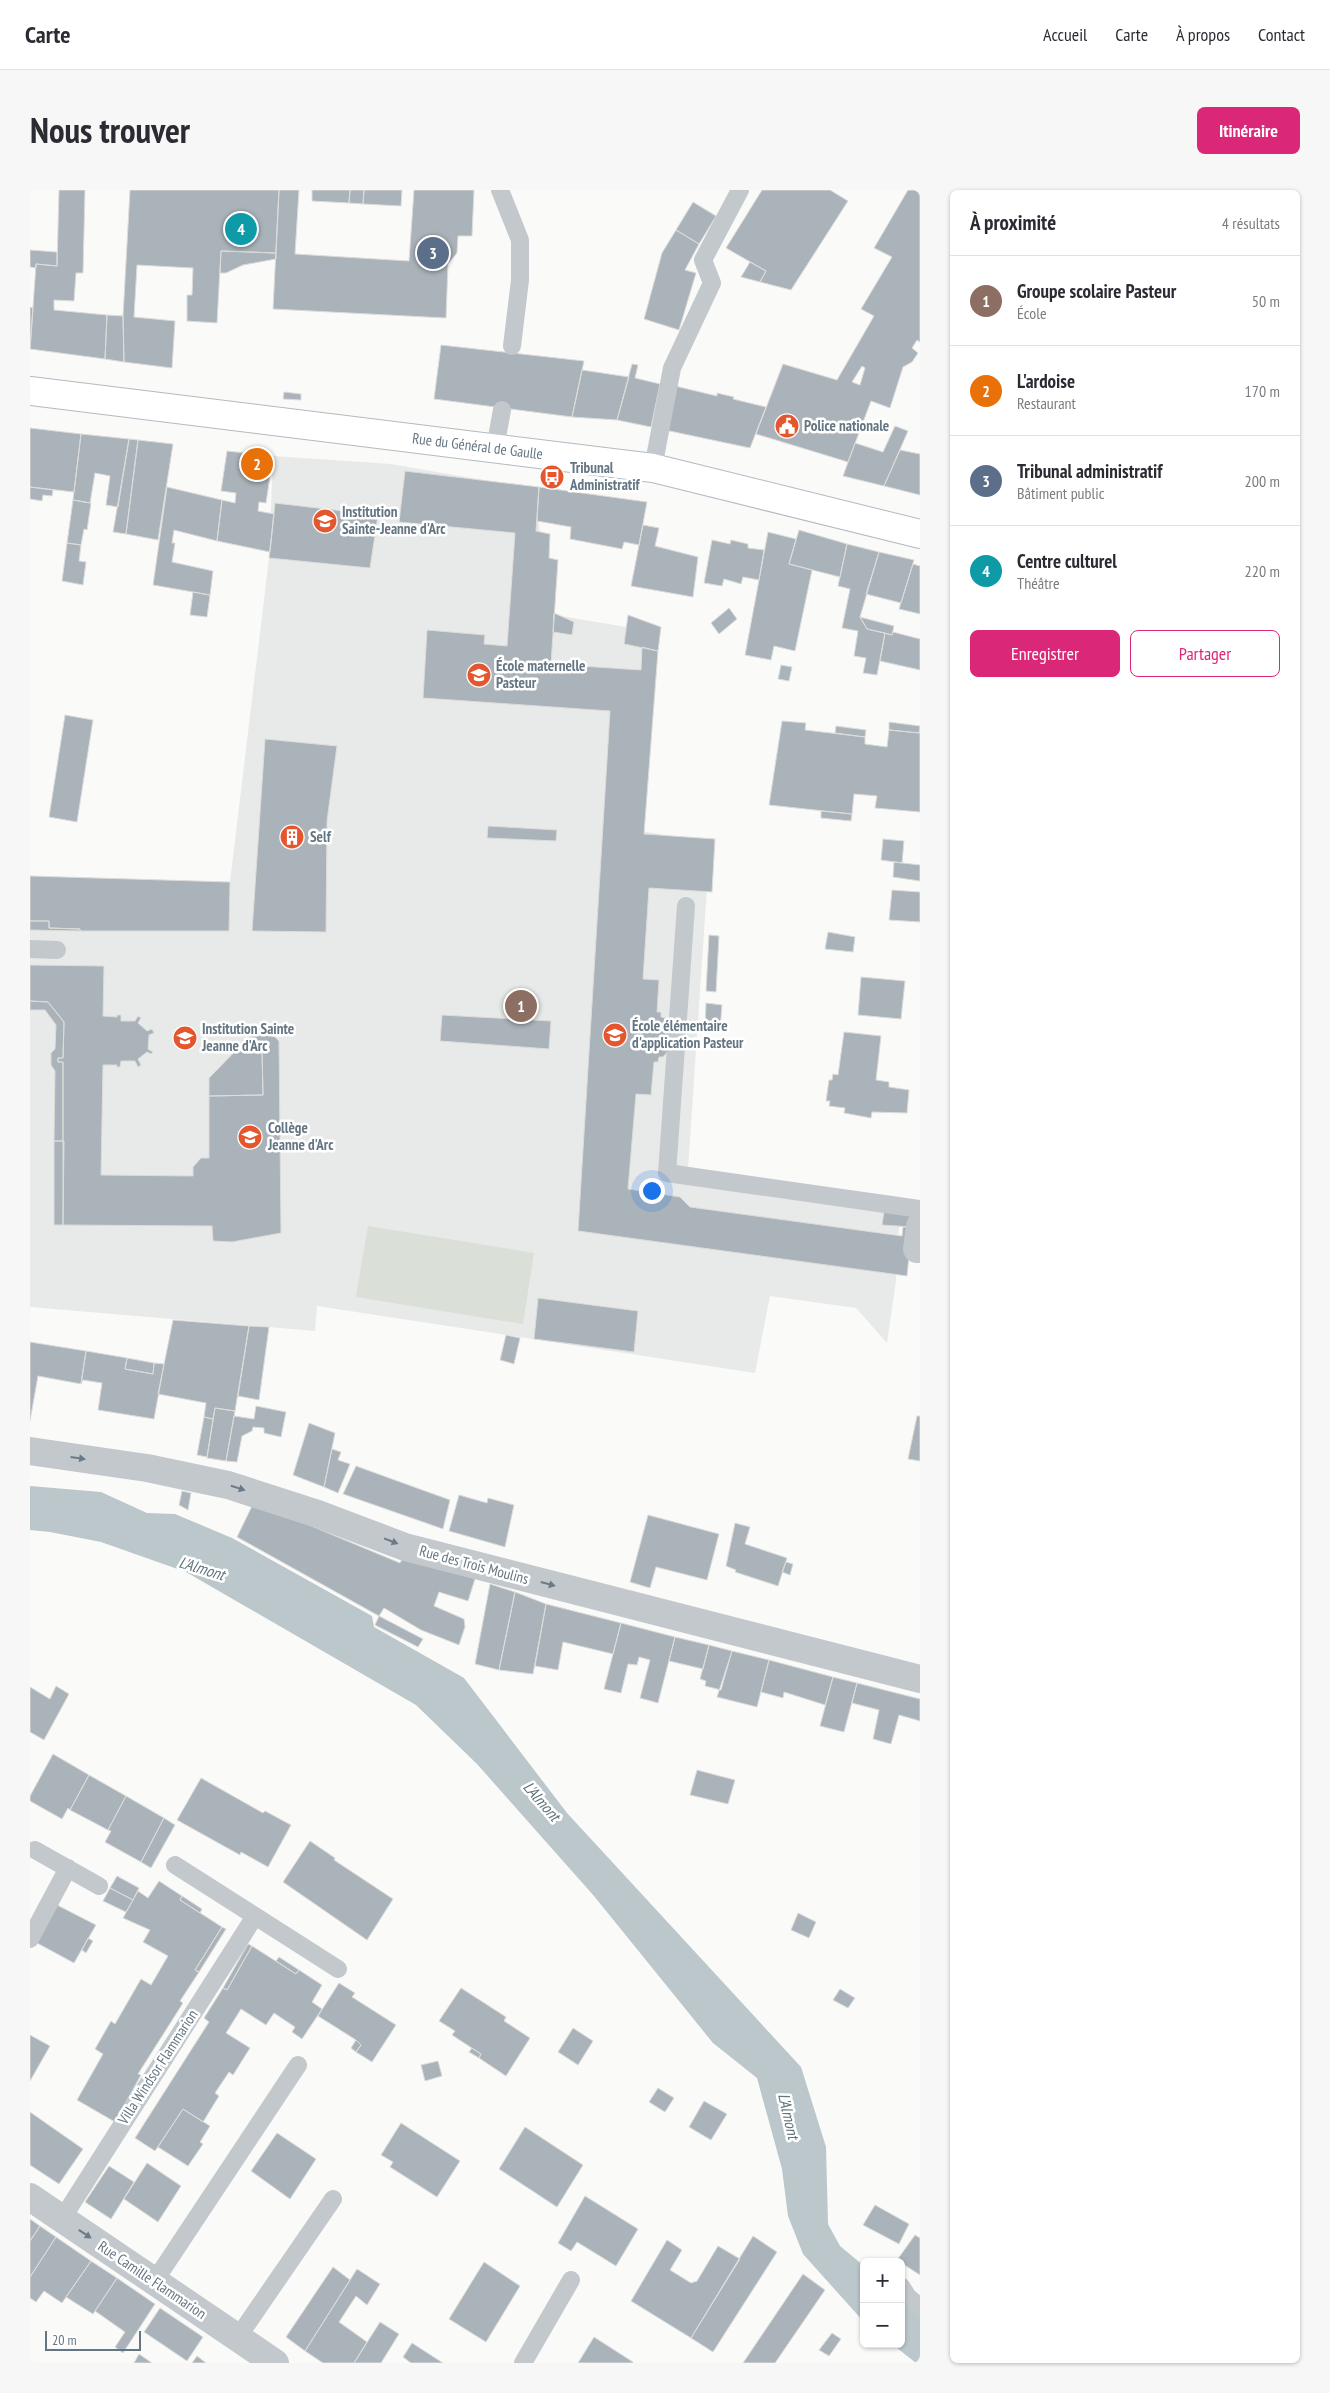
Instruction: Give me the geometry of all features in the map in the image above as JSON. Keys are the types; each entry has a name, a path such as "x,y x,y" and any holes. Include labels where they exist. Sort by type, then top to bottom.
{"main road":[{"name":"Rue du Général de Gaulle","path":"30,391 653,468 920,534"}],"street":[{"name":"Rue des Trois Moulins","path":"30,1451 147,1468 228,1485 318,1514 405,1547 920,1679"},
{"name":"Rue Camille Flammarion","path":"30,2197 274,2363"}],"lane":[{"path":"500,190 520,240 520,280 512,346"},
{"path":"653,468 672,368 712,283 704,260 740,190"},
{"path":"495,448 502,410"},
{"path":"686,906 666,1173 920,1209"},
{"path":"30,949 57,950"},
{"path":"35,1850 99,1886"},
{"path":"174,1864 338,1969"},
{"path":"30,1939 68,1868"},
{"name":"Villa Windsor Flammarion","path":"62,2219 255,1916"},
{"path":"154,2282 298,2065"},
{"path":"238,2337 333,2200"},
{"path":"523,2363 571,2280"},
{"path":"905,2292 920,2307"}],"shaded area":[{"path":"273,456 391,464 535,489 549,614 656,632 641,831 710,843 688,1169 901,1197 896,1281 887,1343 856,1308 770,1296 755,1373 317,1306 315,1331 30,1307 30,876 230,882 269,558"},
{"path":"368,1226 534,1253 523,1324 356,1297"}],"water":[{"name":"L'Almont","path":"30,1486 101,1492 147,1513 175,1514 232,1538 372,1616 374,1627 464,1678 567,1813 801,2067 826,2147 828,2224 840,2246 860,2263 860,2318 803,2254 788,2216 782,2169 757,2078 713,2043 594,1896 477,1764 416,1705 186,1572 101,1542 30,1530"},
{"path":"905,2302 920,2315 920,2363 916,2363 897,2348 905,2348"}],"building":[{"path":"59,190 85,190 83,273 76,273 74,301 54,300 54,310 107,315 105,359 30,349 36,264 57,266"},
{"path":"130,190 279,190 276,253 221,251 217,323 187,321 187,295 192,295 193,268 137,265 134,317 175,321 172,368 124,362 123,316"},
{"path":"279,190 299,190 295,254 409,261 414,190 474,190 472,236 458,236 457,253 448,264 446,318 273,309"},
{"path":"312,190 350,190 349,203 312,201"},
{"path":"350,190 364,190 363,204 349,203"},
{"path":"364,190 402,190 401,206 363,204"},
{"path":"762,190 830,190 848,201 791,290 760,282 766,271 726,248"},
{"path":"908,190 920,190 920,342 917,340 912,348 918,353 912,362 903,367 890,408 871,401 848,462 756,434 783,364 837,380 874,316 861,309 892,257 874,248","holes":["862,366 865,368 860,385 852,382"]},
{"path":"693,202 716,216 699,244 676,230"},
{"path":"676,230 699,244 685,270 696,273 679,330 644,319 662,253"},
{"path":"30,250 57,252 57,266 36,264 36,268 30,267"},
{"path":"221,251 276,253 276,259 243,265 226,273 220,273"},
{"path":"750,262 766,271 760,282 741,277"},
{"path":"30,307 33,308 30,349"},
{"path":"107,315 123,316 124,362 105,359"},
{"path":"441,345 584,361 572,417 434,399"},
{"path":"632,364 638,365 635,378 660,384 651,427 617,420"},
{"path":"582,370 629,377 617,420 572,417"},
{"path":"675,386 717,396 717,393 766,407 750,448 665,430"},
{"path":"284,392 301,394 301,400 283,399"},
{"path":"895,426 908,431 884,486 843,476 855,443 883,452"},
{"path":"30,428 81,434 74,492 30,487"},
{"path":"81,434 129,439 118,507 106,505 110,476 95,473 90,503 73,500"},
{"path":"129,439 138,440 126,534 113,532"},
{"path":"138,440 173,444 158,540 126,534"},
{"path":"900,450 920,454 920,495 884,486"},
{"path":"227,451 273,456 266,503 259,502 258,511 274,514 270,552 217,541 222,500 235,503 236,493 221,491"},
{"path":"405,471 539,487 536,531 550,534 549,558 558,560 551,664 641,670 642,647 658,651 644,834 715,839 712,892 649,888 643,979 659,980 657,1012 661,1012 661,1017 666,1018 670,1022 669,1050 663,1057 659,1057 658,1062 654,1062 651,1095 636,1094 628,1189 680,1197 690,1207 902,1236 903,1227 912,1227 907,1276 578,1231 610,711 423,698 427,630 485,635 484,644 507,646 515,533 399,522"},
{"path":"30,487 53,490 52,496 43,495 42,501 30,499"},
{"path":"167,487 222,500 217,541 174,530 172,543 175,543 172,562 213,571 210,595 153,585"},
{"path":"539,487 647,502 639,545 624,542 622,549 570,539 571,527 537,521"},
{"path":"73,500 91,503 87,530 84,529 81,545 67,543"},
{"path":"275,503 378,515 370,568 269,558"},
{"path":"643,525 659,528 655,546 698,557 693,597 631,586"},
{"path":"799,530 847,544 840,577 789,564"},
{"path":"768,532 796,539 789,564 812,570 795,651 774,646 771,660 745,655"},
{"path":"712,540 730,544 731,540 748,544 748,548 764,550 759,580 743,577 741,584 724,579 722,586 704,583"},
{"path":"67,543 81,545 79,561 86,562 83,585 62,581"},
{"path":"847,544 879,552 860,617 867,629 885,633 877,675 863,673 866,658 854,656 858,631 842,628 850,589 838,586"},
{"path":"879,552 914,560 901,603 866,594"},
{"path":"913,564 920,566 920,614 899,609"},
{"path":"193,592 210,595 207,617 190,615"},
{"path":"729,608 737,619 719,634 711,623"},
{"path":"554,613 574,622 572,635 553,632"},
{"path":"628,615 661,627 658,651 624,644"},
{"path":"860,617 894,626 892,635 867,629"},
{"path":"893,632 920,639 920,670 880,661 885,633 892,635"},
{"path":"781,665 792,667 789,681 778,679"},
{"path":"65,715 93,720 77,822 49,817"},
{"path":"782,721 806,723 805,730 865,737 865,744 887,747 889,730 920,733 920,812 875,808 877,796 854,794 852,814 769,805"},
{"path":"889,722 920,726 919,733 889,730"},
{"path":"836,726 866,730 865,737 835,733"},
{"name":"Self","path":"265,739 337,746 327,821 326,932 252,931"},
{"path":"821,811 852,814 851,821 821,818"},
{"path":"488,826 557,830 556,841 487,838"},
{"path":"883,839 904,841 902,863 881,860"},
{"path":"894,862 920,865 920,881 893,877"},
{"path":"30,876 230,882 229,931 80,931 80,929 49,928 49,921 30,921"},
{"path":"892,890 920,892 920,922 889,920"},
{"path":"30,921 49,921 49,928 80,929 80,931 30,930"},
{"path":"828,932 855,937 853,952 825,949"},
{"path":"709,935 719,936 716,992 706,991"},
{"path":"30,965 104,966 103,1016 117,1017 117,1015 121,1015 121,1021 135,1021 138,1016 141,1018 138,1023 147,1031 152,1029 154,1033 149,1035 148,1049 153,1052 151,1054 147,1052 138,1059 141,1065 138,1067 135,1061 121,1061 120,1067 117,1067 117,1065 103,1065 101,1175 193,1176 193,1167 201,1158 209,1158 209,1096 263,1095 262,1050 250,1036 262,1024 279,1041 281,1233 232,1242 213,1241 212,1226 63,1225 63,1062 58,1062 58,1058 63,1058 64,1022 48,1002 30,1001"},
{"path":"861,977 905,981 901,1019 858,1015"},
{"path":"30,1001 48,1002 64,1022 63,1058 58,1058 58,1062 63,1062 63,1141 54,1141 55,1071 51,1065 51,1053 55,1049 56,1025 45,1010 30,1010"},
{"path":"706,1003 722,1005 720,1030 705,1029"},
{"path":"442,1015 551,1021 549,1049 440,1041"},
{"path":"844,1032 881,1036 876,1080 889,1082 889,1087 909,1090 907,1113 872,1112 871,1118 844,1113 845,1108 829,1106 830,1101 826,1101 829,1080 832,1080 833,1074 838,1075"},
{"path":"250,1036 262,1050 263,1095 209,1096 209,1078"},
{"path":"54,1141 64,1141 63,1225 54,1225"},
{"path":"884,1211 913,1214 912,1227 882,1225"},
{"path":"538,1298 638,1311 634,1352 534,1339"},
{"path":"173,1320 249,1326 235,1411 215,1408 213,1419 204,1417 206,1403 158,1394"},
{"path":"249,1326 269,1327 259,1400 238,1396"},
{"path":"506,1335 520,1338 514,1364 500,1360"},
{"path":"30,1342 86,1351 81,1384 38,1376 30,1421"},
{"path":"86,1351 127,1358 125,1369 153,1374 154,1363 164,1364 154,1419 98,1410 102,1383 83,1380 81,1384"},
{"path":"127,1358 154,1363 153,1374 125,1369"},
{"path":"256,1406 286,1412 281,1437 264,1433 264,1428 253,1427 252,1431 242,1436 237,1462 226,1461 234,1416 254,1419"},
{"path":"215,1408 235,1411 226,1461 207,1458"},
{"path":"917,1416 920,1416 920,1461 908,1459"},
{"path":"204,1417 213,1419 207,1457 197,1455"},
{"path":"309,1423 335,1433 324,1487 293,1475"},
{"path":"332,1449 341,1452 338,1460 350,1464 338,1493 324,1487"},
{"path":"356,1466 450,1500 443,1529 343,1494"},
{"path":"182,1491 191,1493 188,1510 179,1505"},
{"path":"459,1495 487,1503 488,1498 514,1505 505,1547 449,1531"},
{"path":"254,1502 400,1563 406,1552 475,1579 468,1601 439,1592 434,1606 464,1619 465,1627 459,1645 421,1630 384,1608 379,1616 237,1537"},
{"path":"648,1515 719,1534 707,1580 656,1567 650,1588 630,1582"},
{"path":"735,1523 750,1527 745,1544 787,1558 778,1586 735,1572 736,1570 726,1566"},
{"path":"786,1562 793,1564 790,1575 782,1572"},
{"path":"490,1584 515,1592 499,1670 475,1664"},
{"path":"515,1592 546,1604 533,1674 499,1670"},
{"path":"546,1604 621,1623 613,1654 563,1642 558,1670 535,1666"},
{"path":"379,1616 423,1639 418,1647 375,1625"},
{"path":"621,1623 675,1637 658,1703 640,1698 650,1660 639,1657 637,1665 628,1664 621,1693 604,1689"},
{"path":"675,1637 709,1645 703,1669 669,1661"},
{"path":"709,1645 732,1651 721,1690 705,1686 706,1681 700,1679"},
{"path":"732,1651 769,1660 757,1707 717,1697"},
{"path":"769,1660 833,1677 825,1705 784,1692 783,1698 761,1692"},
{"path":"833,1677 857,1683 844,1732 820,1726"},
{"path":"857,1683 920,1699 920,1721 899,1715 891,1744 873,1739 879,1710 852,1703"},
{"path":"56,1686 69,1694 44,1740 30,1732 30,1687 50,1699"},
{"path":"53,1754 89,1775 70,1810 68,1808 62,1819 30,1801 30,1796"},
{"path":"697,1770 735,1780 728,1804 690,1795"},
{"path":"89,1775 126,1796 108,1830 70,1810"},
{"path":"201,1778 263,1813 265,1811 291,1825 268,1867 241,1852 240,1855 177,1820"},
{"path":"126,1796 164,1818 141,1862 105,1842 111,1831 108,1830"},
{"path":"164,1818 175,1825 151,1868 141,1862"},
{"path":"310,1841 335,1858 334,1860 393,1899 367,1940 283,1882"},
{"path":"117,1876 139,1888 133,1900 110,1888"},
{"path":"159,1881 182,1896 180,1900 222,1927 195,1970 199,1972 180,2001 183,2003 138,2074 141,2075 115,2122 77,2100 103,2054 95,2049 111,2021 115,2024 141,1979 151,1985 168,1956 143,1942 150,1930 123,1918 138,1891 148,1898"},
{"path":"110,1888 133,1900 126,1912 103,1901"},
{"path":"182,1896 202,1909 200,1913 180,1900"},
{"path":"57,1905 96,1925 74,1963 37,1943"},
{"path":"798,1913 816,1922 809,1938 791,1930"},
{"path":"222,1927 226,1929 199,1972 195,1970"},
{"path":"88,1938 93,1941 86,1953 82,1950"},
{"path":"248,1944 252,1946 227,1990 223,1988"},
{"path":"252,1946 296,1974 299,1970 322,1985 312,2002 322,2009 302,2039 292,2032 295,2027 274,2013 266,2025 241,2009 226,2033 250,2048 233,2075 229,2072 215,2093 219,2096 203,2122 183,2109 155,2151 135,2138 209,2022 204,2018 223,1988 227,1990"},
{"path":"279,1957 299,1970 296,1974 276,1961"},
{"path":"339,1983 355,1993 352,1997 396,2025 372,2062 356,2052 361,2045 356,2040 318,2016"},
{"path":"461,1988 506,2017 504,2021 530,2038 506,2076 479,2058 481,2054 452,2035 455,2031 439,2021"},
{"path":"840,1989 855,1998 848,2008 833,2000"},
{"path":"573,2028 593,2041 578,2065 558,2052"},
{"path":"30,2035 50,2046 30,2081"},
{"path":"356,2040 361,2045 356,2052 351,2048"},
{"path":"472,2048 481,2054 479,2058 469,2052"},
{"path":"438,2061 442,2076 425,2081 421,2065"},
{"path":"658,2088 674,2098 665,2112 649,2102"},
{"path":"704,2101 727,2114 711,2140 689,2127"},
{"path":"183,2109 210,2126 200,2142 203,2144 188,2166 158,2147"},
{"path":"30,2112 83,2149 59,2184 30,2165"},
{"path":"401,2123 460,2161 437,2197 390,2167 393,2162 381,2155"},
{"path":"525,2127 583,2165 557,2207 499,2169"},
{"path":"277,2133 316,2159 290,2199 251,2171"},
{"path":"147,2163 181,2186 158,2222 124,2199"},
{"path":"109,2166 134,2182 111,2219 85,2202"},
{"path":"585,2196 638,2229 616,2266 577,2242 571,2251 558,2243"},
{"path":"875,2205 909,2224 899,2244 863,2225"},
{"path":"30,2219 40,2226 30,2241"},
{"path":"40,2226 56,2237 30,2277 30,2241"},
{"path":"915,2235 920,2238 920,2275 905,2265 905,2258 898,2258"},
{"path":"753,2236 777,2252 713,2352 691,2338"},
{"path":"56,2237 91,2261 62,2303 44,2291 36,2302 30,2298 30,2277"},
{"path":"667,2240 682,2250 670,2270 691,2283 697,2281 718,2246 740,2259 691,2338 631,2301"},
{"path":"91,2261 117,2278 93,2314 66,2297"},
{"path":"484,2262 520,2286 486,2342 449,2319"},
{"path":"333,2267 350,2280 305,2351 286,2337"},
{"path":"357,2269 380,2284 367,2305 356,2296 339,2322 367,2342 354,2363 323,2363 305,2351"},
{"path":"803,2274 825,2290 775,2363 743,2363"},
{"path":"117,2278 155,2304 123,2353 115,2347 125,2332 95,2311"},
{"path":"160,2308 203,2337 187,2361 144,2332"},
{"path":"380,2322 399,2334 381,2363 354,2363"},
{"path":"832,2333 841,2339 829,2356 819,2350"},
{"path":"594,2337 633,2362 633,2363 578,2363"},
{"path":"412,2343 443,2363 411,2363 403,2357"},
{"path":"139,2354 152,2363 134,2363"},
{"path":"197,2356 206,2363 192,2363"}],"place":[{"name":"Centre culturel","path":"241,229"},
{"name":"Tribunal administratif","path":"433,253"},
{"name":"Police nationale","path":"787,426"},
{"name":"L'ardoise","path":"257,464"},
{"name":"Tribunal Administratif","path":"552,477"},
{"name":"Institution Sainte-Jeanne d'Arc","path":"325,521"},
{"name":"École maternelle Pasteur","path":"479,675"},
{"name":"Self","path":"292,837"},
{"name":"Groupe scolaire Pasteur","path":"521,1006"},
{"name":"École élémentaire d'application Pasteur","path":"615,1035"},
{"name":"Institution Sainte Jeanne d'Arc","path":"185,1038"},
{"name":"Collège Jeanne d'Arc","path":"250,1137"}]}
